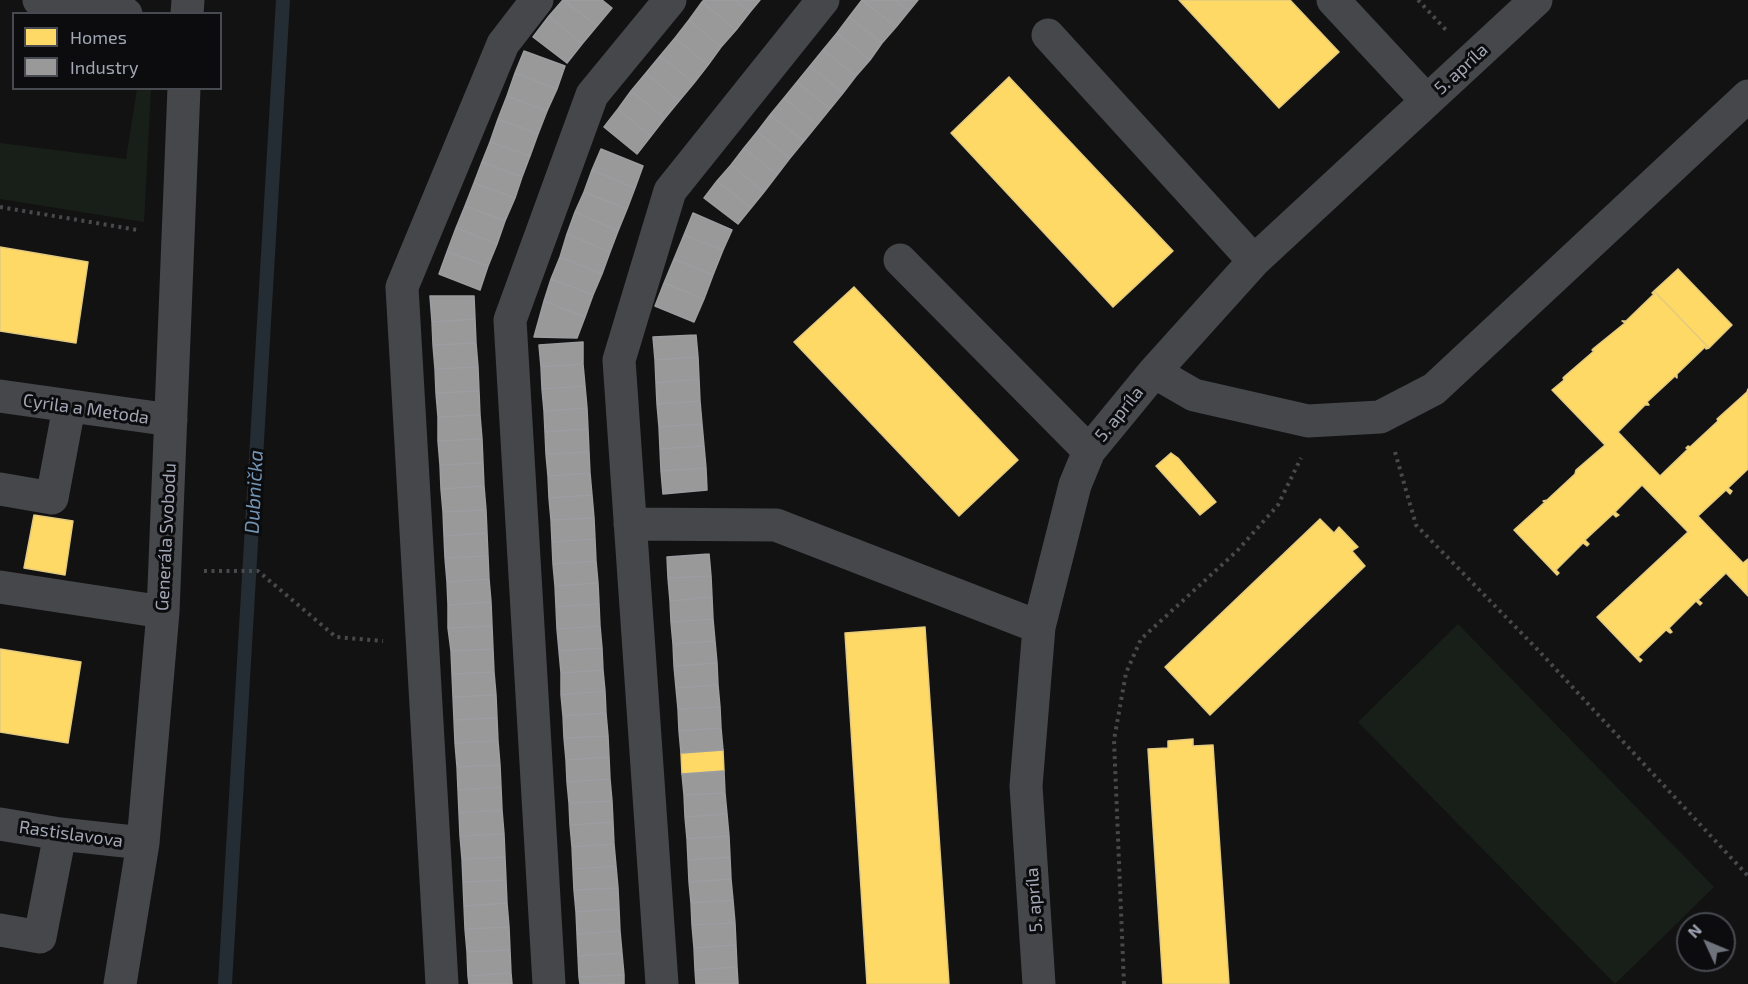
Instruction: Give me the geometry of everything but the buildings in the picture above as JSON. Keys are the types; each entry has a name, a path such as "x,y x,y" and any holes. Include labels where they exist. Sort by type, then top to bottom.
{"street":[{"path":"39,0 114,12"},
{"path":"442,984 402,287 503,44 537,0"},
{"path":"549,984 510,320 592,95 670,0"},
{"path":"662,984 619,360 670,191 823,0"},
{"path":"1333,0 1427,101"},
{"name":"5. apríla","path":"1039,984 1026,786 1039,627 1075,485 1089,451 1154,372 1254,261 1536,0"},
{"path":"1048,35 1254,261"},
{"name":"Generála Svobodu","path":"120,984 143,843 162,612 184,90"},
{"path":"1154,372 1194,395 1308,421 1380,417 1434,389 1748,96"},
{"path":"900,260 1089,451"},
{"name":"Cyrila a Metoda","path":"0,396 171,420"},
{"path":"0,489 52,498 69,407"},
{"path":"630,524 776,525 1039,627"},
{"path":"0,587 162,612"},
{"name":"Rastislavova","path":"0,824 60,834 143,843"},
{"path":"0,930 40,937 60,834"}],"path":[{"path":"1418,0 1447,31"},
{"path":"0,207 146,231"},
{"path":"1124,984 1114,740 1126,673 1141,639 1237,551 1278,505 1302,457 1302,419"},
{"path":"1392,442 1416,525 1537,649 1748,876"},
{"path":"225,571 258,572 336,637 423,644"}],"shaded area":[{"path":"137,90 151,90 144,222 0,199 0,143 126,159"},
{"path":"1458,624 1714,887 1688,912 1676,912 1676,924 1615,984 1358,722"}],"waterway":[{"name":"Dubnička","path":"225,984 283,0"}]}
